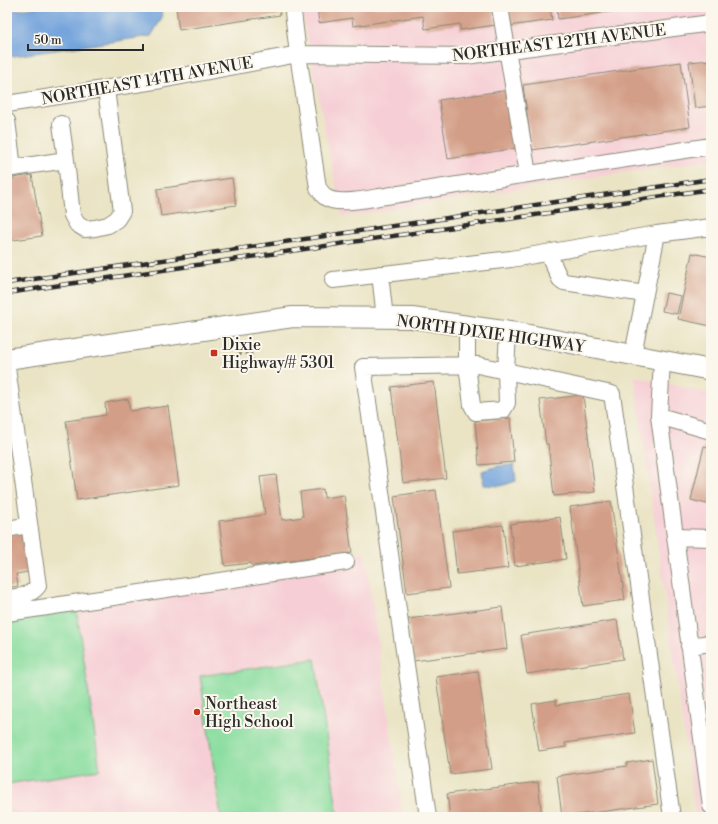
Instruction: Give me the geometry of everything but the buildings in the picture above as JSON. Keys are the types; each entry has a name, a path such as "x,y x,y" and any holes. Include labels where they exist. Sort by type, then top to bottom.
{"main road":[{"name":"NORTH DIXIE HIGHWAY","path":"7,359 293,317 412,318 508,332 633,354 711,370"}],"street":[{"path":"293,7 293,55 318,188 324,196 336,202 348,202 711,146"},
{"path":"500,7 528,174"},
{"name":"NORTHEAST 12TH AVENUE","path":"293,55 466,56 711,23"},
{"name":"NORTHEAST 14TH AVENUE","path":"7,104 161,80 293,55"},
{"path":"61,124 72,215 77,224 85,229 108,225 117,219 122,211 106,89"},
{"path":"7,121 13,168 66,160"},
{"path":"333,280 511,259 657,234 711,227"},
{"path":"633,354 657,234"},
{"path":"548,253 560,279 564,282 645,294"},
{"path":"380,274 386,318"},
{"path":"467,326 467,365 472,405 476,412 503,410 507,403 506,371 508,332"},
{"path":"662,360 659,416 711,806"},
{"path":"428,817 363,367 478,365 612,394 672,817"},
{"path":"7,368 10,412 38,586 34,591 22,596 7,598"},
{"path":"659,416 711,431"},
{"path":"7,529 29,525"},
{"path":"675,537 711,538"},
{"path":"7,613 346,562"},
{"path":"689,646 711,643"}],"path":[{"path":"239,349 238,354 251,353 254,366"}],"shaded area":[{"path":"305,7 711,7 711,160 342,217 303,17"},
{"path":"634,376 711,394 711,817 696,817"},
{"name":"Northeast High School","path":"365,553 403,817 7,817 7,607"}],"green space":[{"path":"76,607 100,770 7,784 7,627 13,623 43,611"},
{"path":"315,659 338,817 221,817 200,676"}],"water":[{"path":"39,7 161,7 162,18 151,36 7,57 7,11"},
{"path":"514,465 516,481 501,486 484,485 482,471 498,466"}],"railway":[{"path":"7,283 711,179"},
{"path":"7,293 711,189"}],"place":[{"name":"Dixie Highway/# 5301","path":"214,353"},
{"name":"Northeast High School","path":"197,712"}]}
